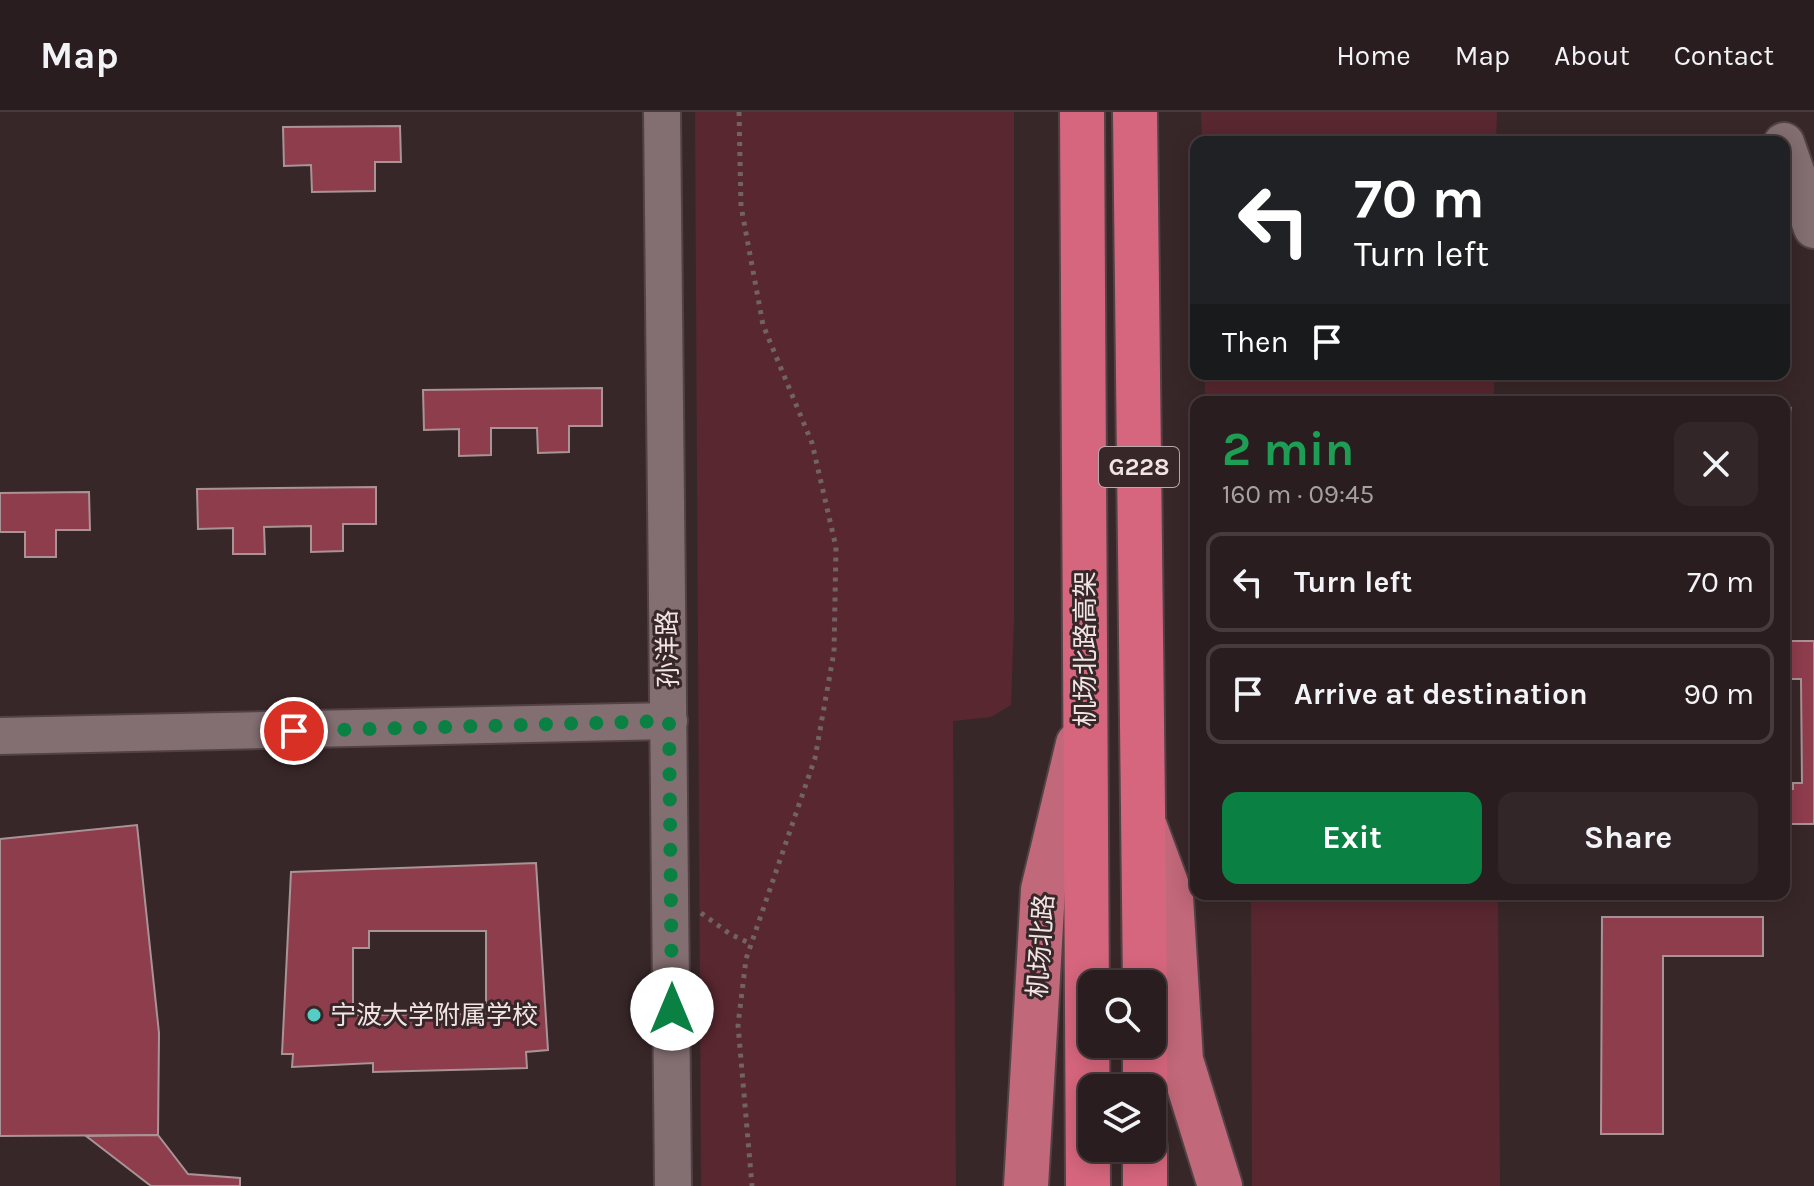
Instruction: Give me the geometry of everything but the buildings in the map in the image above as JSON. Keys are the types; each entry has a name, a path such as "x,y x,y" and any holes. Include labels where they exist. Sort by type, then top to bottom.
{"highway":[{"name":"机场北路高架","path":"1082,112 1088,1186"},
{"name":"G228","path":"1135,112 1145,970"},
{"path":"1145,1162 1145,1186"}],"main road":[{"path":"1773,112 1782,136"},
{"path":"1790,159 1814,228"},
{"name":"机场北路","path":"1026,1186 1043,890 1085,710"},
{"name":"G228","path":"1144,823 1171,897 1181,1060 1220,1186"}],"street":[{"name":"孙洋路","path":"662,112 673,1186"},
{"path":"0,736 669,721"}],"path":[{"path":"739,112 741,206 763,325 812,443 836,547 834,652 815,758 746,959 738,1025 752,1186"},
{"path":"671,892 730,934 751,944"}],"shaded area":[{"path":"695,112 1014,112 1014,618 1011,705 991,717 953,721 956,1186 701,1186"},
{"path":"1201,112 1497,112 1496,136 1202,136"},
{"path":"1205,380 1494,380 1494,396 1205,396"},
{"path":"1251,900 1498,900 1500,1186 1252,1186"}],"place":[{"name":"宁波大学附属学校","path":"314,1015"}],"route":[{"path":"294,731 669,721 672,1009"}]}
